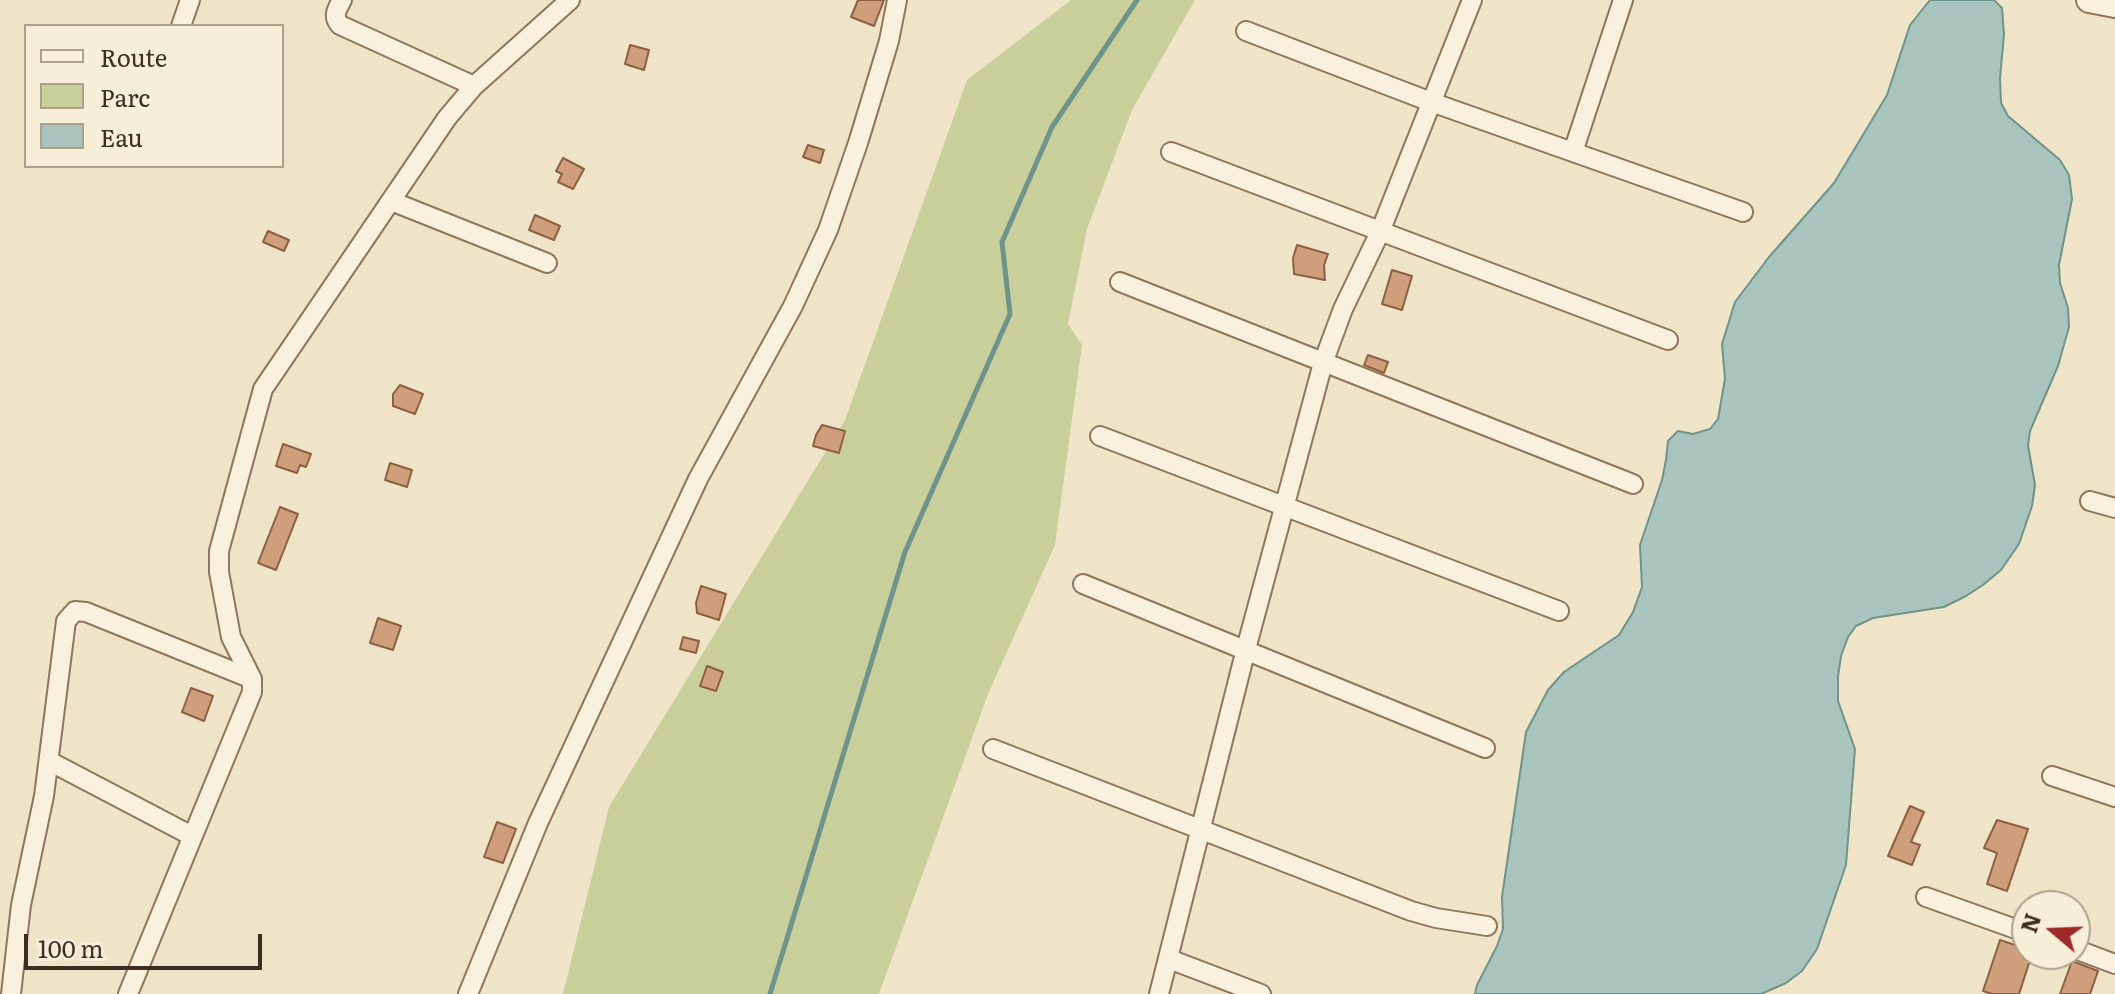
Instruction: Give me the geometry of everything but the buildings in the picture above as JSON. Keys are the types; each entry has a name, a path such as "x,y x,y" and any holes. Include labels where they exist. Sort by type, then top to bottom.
{"street":[{"path":"182,24 190,0"},
{"path":"342,0 335,11 336,21 340,25 474,86"},
{"path":"128,994 252,692 252,679 231,637 219,572 219,551 263,389 447,118 474,86 570,0"},
{"path":"468,994 538,823 698,479 793,306 828,230 889,41 897,0"},
{"path":"1159,994 1246,649 1323,363 1343,309 1380,232 1472,0"},
{"path":"1573,152 1623,0"},
{"path":"2089,0 2115,5"},
{"path":"1246,31 1431,102 1743,212"},
{"path":"1171,152 1668,340"},
{"path":"391,201 547,263"},
{"path":"1120,282 1633,484"},
{"path":"1100,436 1559,611"},
{"path":"2090,501 2115,508"},
{"path":"1083,584 1485,748"},
{"path":"11,994 21,905 44,796 66,621 75,611 86,612 252,679"},
{"path":"993,749 1411,911 1487,926"},
{"path":"49,761 192,836"},
{"path":"2052,776 2115,797"},
{"path":"1926,897 2011,927"},
{"path":"2091,955 2115,964"},
{"path":"1169,959 1261,994"}],"green space":[{"path":"1071,0 1195,0 1132,110 1087,229 1068,324 1082,345 1055,545 988,694 879,994 563,994 609,807 845,420 967,80"}],"water":[{"path":"1930,0 1994,0 2002,8 2001,103 2008,116 2060,160 2069,175 2072,199 2059,265 2069,327 2058,366 2030,431 2028,445 2035,485 2032,506 2019,544 2001,570 1966,596 1944,607 1873,618 1856,626 1848,637 1838,677 1838,701 1855,749 1846,865 1817,949 1802,971 1786,983 1761,994 1475,994 1503,929 1502,897 1526,732 1548,690 1564,672 1619,635 1633,612 1642,587 1640,545 1662,480 1668,441 1678,431 1693,434 1710,429 1718,419 1725,379 1722,344 1735,302 1769,257 1834,183 1887,95 1910,25"}],"waterway":[{"path":"770,994 905,552 1010,314 1002,242 1052,127 1137,0"}]}
